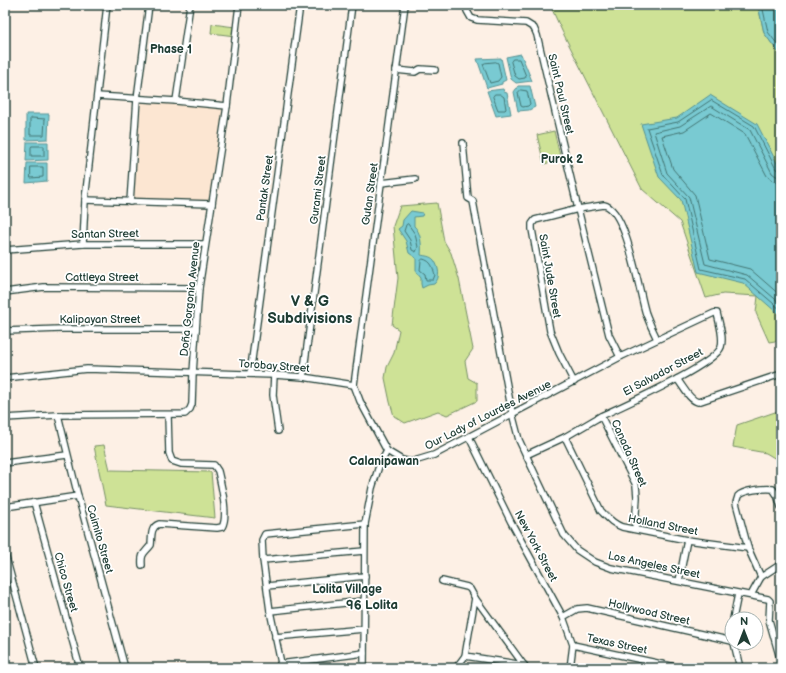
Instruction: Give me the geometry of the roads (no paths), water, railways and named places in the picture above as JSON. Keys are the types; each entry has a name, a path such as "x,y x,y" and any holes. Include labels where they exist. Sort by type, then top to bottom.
{"street":[{"path":"83,244 86,200 107,5"},
{"path":"130,202 137,99 149,5"},
{"path":"176,101 190,5"},
{"name":"Doña Gorgonia Avenue","path":"5,418 58,415 168,415 185,414 190,410 192,404 199,288 227,106 240,5"},
{"name":"Pantak Street","path":"250,374 300,5"},
{"name":"Gurami Street","path":"303,377 352,5"},
{"name":"Gutan Street","path":"354,385 405,5"},
{"name":"Saint Paul Street","path":"468,5 467,11 471,18 477,20 526,23 534,28 537,35 609,335 620,357"},
{"path":"396,70 415,72 420,69 435,70"},
{"path":"97,96 227,106"},
{"name":"Los Angeles Street","path":"463,143 468,198 473,201 512,413 519,440 564,535 577,550 595,562 612,568 768,599 770,601 768,620 781,662"},
{"path":"381,183 415,179"},
{"path":"86,200 212,204"},
{"name":"Saint Jude Street","path":"574,382 559,354 550,331 531,226 535,220 578,209 604,205 612,208 618,217 630,248 646,314 657,340"},
{"name":"Santan Street","path":"5,250 83,244 205,244"},
{"name":"Cattleya Street","path":"5,292 44,287 199,288"},
{"name":"Our Lady of Lourdes Avenue","path":"387,451 402,460 414,462 434,455 620,357 716,313"},
{"name":"El Salvador Street","path":"601,416 677,379 716,355 721,347 721,333 716,313"},
{"name":"Kalipayan Street","path":"5,332 61,329 196,329"},
{"name":"Torobay Street","path":"5,378 87,369 274,375 303,377 354,385"},
{"path":"677,379 690,398 698,402 781,374"},
{"path":"274,375 273,395 278,431"},
{"path":"354,385 360,401 387,451 379,466 372,488 365,524 364,668"},
{"name":"Caimito Street","path":"58,415 78,496 126,668"},
{"path":"142,565 141,556 151,545 153,528 159,524 217,528 222,527 224,524 221,485 217,468 214,465 180,464 172,461 169,453 168,415"},
{"name":"Canada Street","path":"526,455 565,437 601,416 636,485 637,497 635,529"},
{"name":"New York Street","path":"469,437 511,522 563,617 573,645 570,668"},
{"name":"Holland Street","path":"565,437 601,511 615,524 687,540 748,548"},
{"path":"5,463 67,454"},
{"path":"761,577 748,548 736,502 738,497 743,493 766,488 773,489 777,495 781,507"},
{"path":"5,507 78,496"},
{"name":"Chico Street","path":"34,502 80,668"},
{"path":"364,653 281,666 270,611 262,540 265,534 272,532 365,524"},
{"path":"679,581 687,540"},
{"path":"264,560 364,551"},
{"path":"5,554 36,668"},
{"path":"751,595 761,577 781,564"},
{"path":"267,586 364,576"},
{"path":"442,581 470,589 525,666"},
{"path":"735,611 738,594"},
{"path":"456,668 465,656 475,598"},
{"path":"270,611 364,601"},
{"name":"Hollywood Street","path":"563,617 578,609 587,608 724,640"},
{"path":"275,637 364,629"},
{"name":"Texas Street","path":"573,645 680,668"},
{"path":"735,651 740,668"},
{"path":"465,656 525,666"}],"water":[{"path":"758,5 781,5 781,56 764,33"},
{"path":"521,54 532,81 516,83 511,79 506,57"},
{"path":"501,58 506,80 502,82 502,84 487,88 477,59"},
{"path":"518,86 530,86 535,107 529,110 518,111 514,92"},
{"path":"503,89 504,92 507,93 511,114 496,116 487,91"},
{"path":"710,95 757,124 781,171 781,314 776,312 743,283 698,272 681,200 659,177 641,124 677,118"},
{"path":"26,114 49,114 48,139 26,140"},
{"path":"27,142 48,142 48,160 26,161"},
{"path":"27,163 47,163 47,181 26,183"},
{"path":"411,211 423,213 422,216 414,217 414,226 420,239 421,255 428,256 433,259 438,269 438,279 436,282 422,288 421,277 416,271 416,258 409,253 406,241 398,229 402,226 403,220"}],"district":[{"name":"Phase 1","path":"171,49"},
{"name":"Purok 2","path":"562,159"},
{"name":"V & G Subdivisions","path":"310,310"},
{"name":"Calanipawan","path":"384,461"},
{"name":"Lolita Village","path":"347,589"},
{"name":"96 Lolita","path":"372,605"}]}
